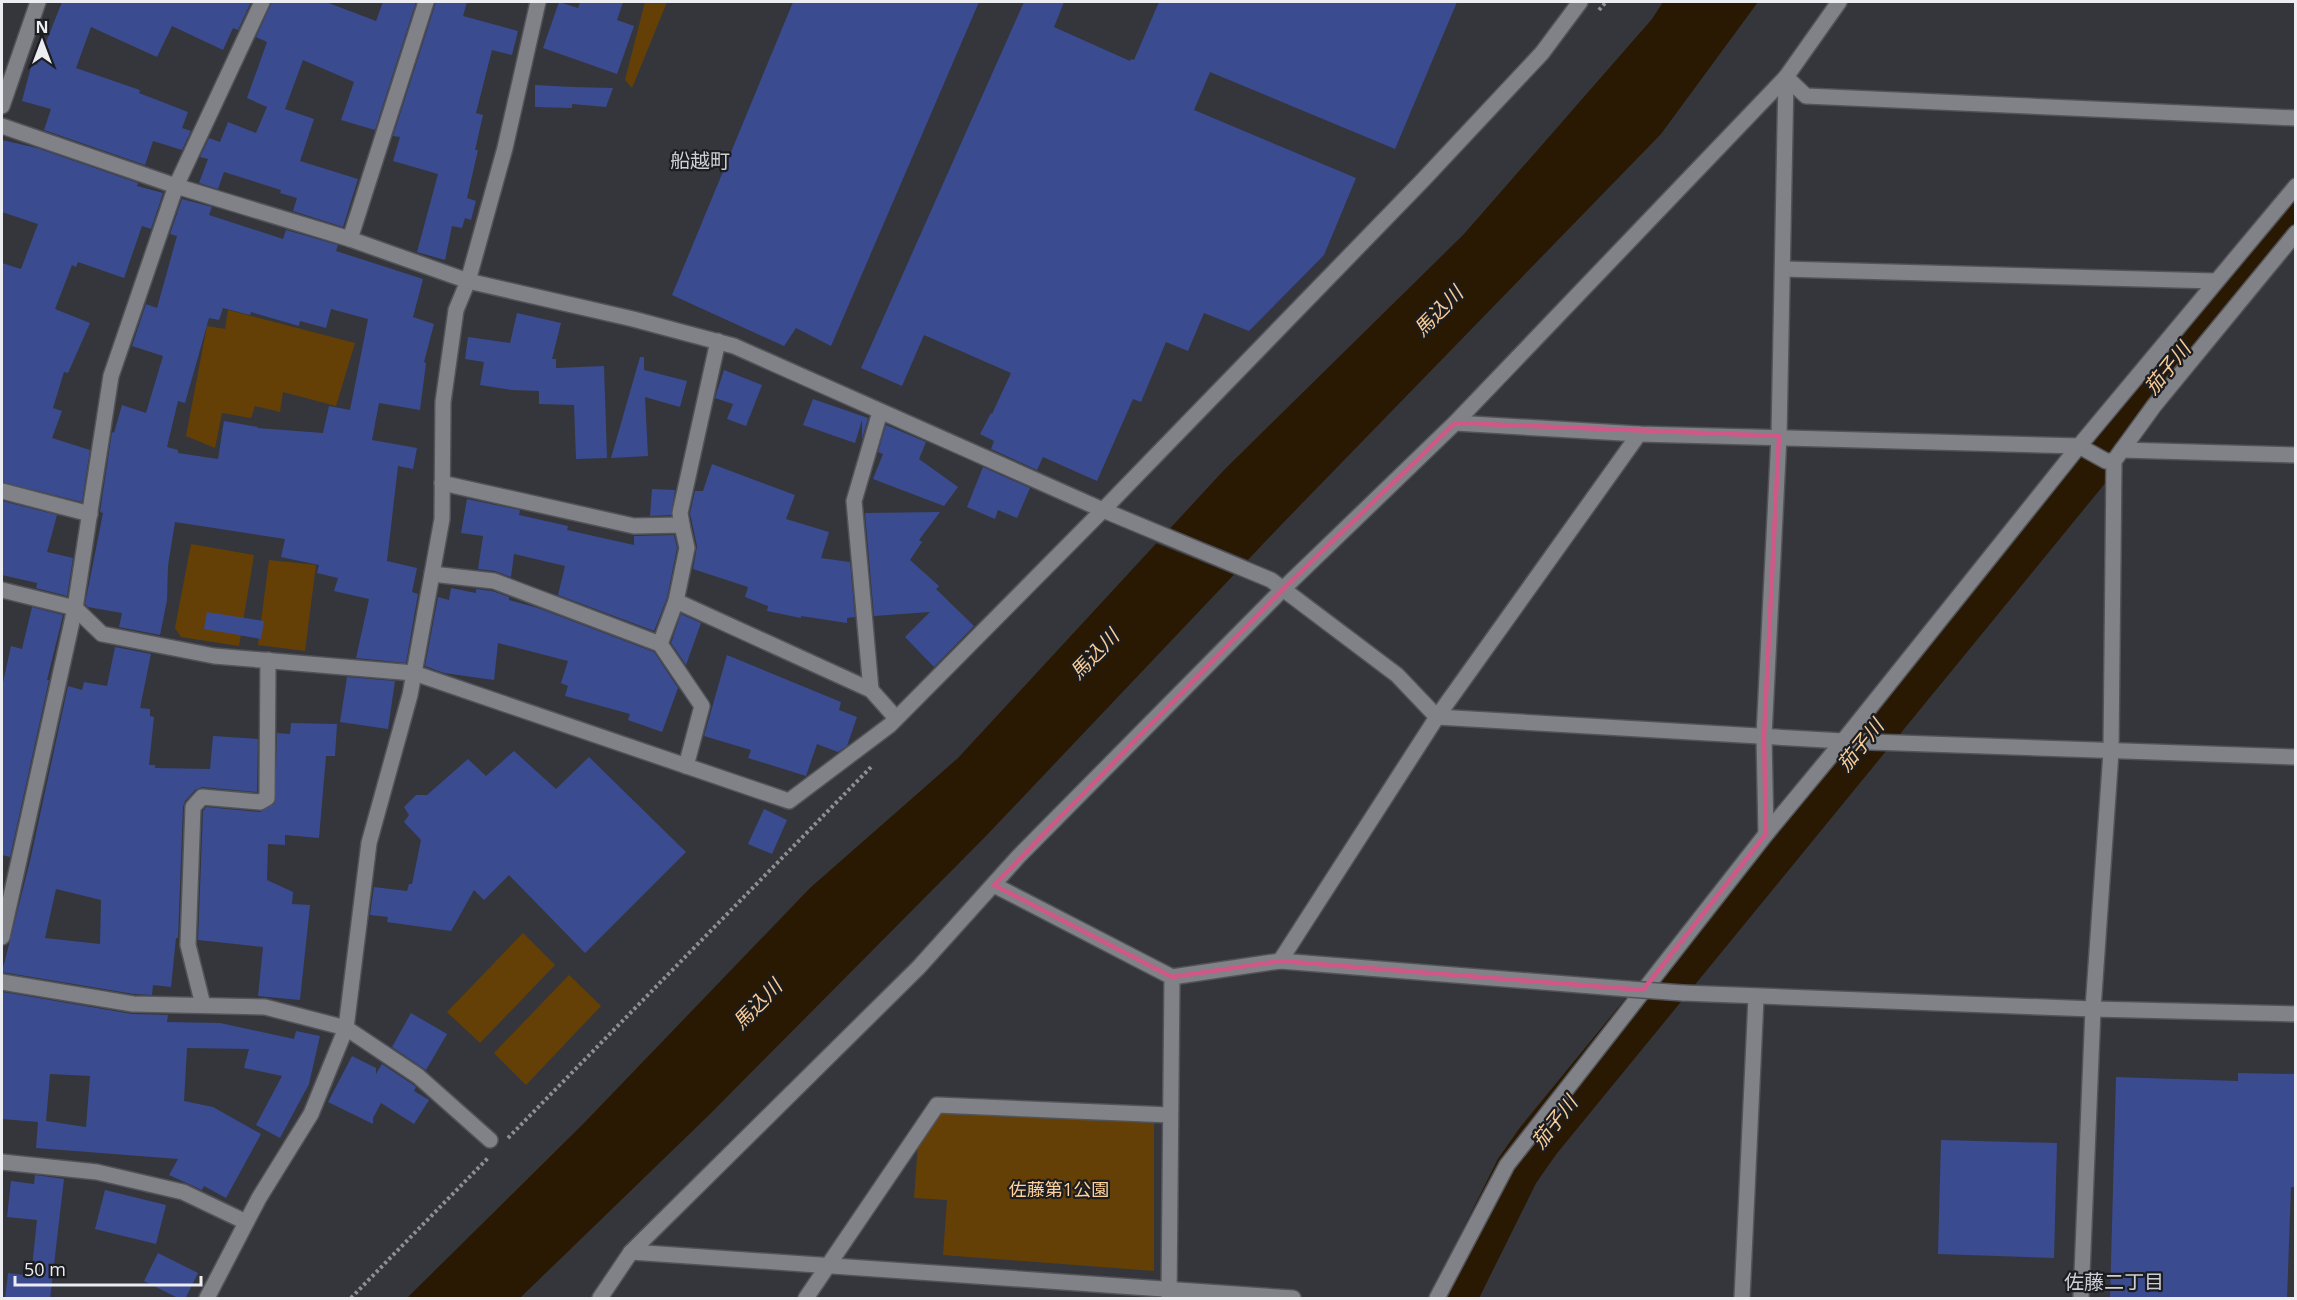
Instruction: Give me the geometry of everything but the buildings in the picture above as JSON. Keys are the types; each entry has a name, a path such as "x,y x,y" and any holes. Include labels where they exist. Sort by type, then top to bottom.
{"street":[{"path":"2,106 38,2"},
{"path":"2,937 75,608 111,376 176,186 262,2"},
{"path":"350,239 426,2"},
{"path":"207,1299 259,1198 311,1114 345,1028 369,843 414,673 442,519 443,402 456,310 468,281 505,148 537,2"},
{"path":"2,590 75,608 102,634 214,656 414,673 789,801 896,718 1109,513 1542,53 1580,2"},
{"path":"600,1299 631,1252 919,967 1277,584 1455,423 1786,77 1839,2"},
{"path":"1786,77 1806,96 2295,118"},
{"path":"1766,834 1764,736 1779,436 1786,77"},
{"path":"2,126 176,186 350,239 468,281 734,345 1109,513 1277,584 1397,675 1437,717 1843,741 2295,757"},
{"path":"1437,1299 1507,1165 1766,834 2079,446 2295,186"},
{"path":"2081,1299 2093,1009 2111,752 2114,458 2295,233"},
{"path":"1783,269 2215,280"},
{"path":"660,644 676,601 687,548 680,513 718,341"},
{"path":"871,690 854,501 880,412"},
{"path":"1455,423 1639,434 1779,436 2079,446 2114,458 2295,455"},
{"path":"1280,961 1437,717 1639,434"},
{"path":"442,483 560,507 634,526 682,525"},
{"path":"2,491 90,514"},
{"path":"432,574 494,581 660,644 702,706 686,766"},
{"path":"676,601 871,690 896,718"},
{"path":"203,1005 188,945 193,807 202,797 260,802 267,798 268,660"},
{"path":"994,885 1172,977 1280,961 1756,998 2295,1014"},
{"path":"1168,1294 1172,977"},
{"path":"2,982 133,1004 265,1007 345,1028 418,1076 494,1147"},
{"path":"1742,1299 1756,998"},
{"path":"806,1299 937,1105 1170,1115"},
{"path":"2,1162 97,1172 183,1192 246,1222"},
{"path":"631,1252 830,1265 1168,1294 1293,1299"}],"path":[{"path":"351,1299 494,1147 880,758"}],"highlighted area":[{"path":"1455,423 1779,436 1764,736 1766,834 1643,990 1280,961 1172,977 994,885 1283,589"}],"green space":[{"path":"645,2 667,2 632,88 625,80"},
{"path":"228,310 355,343 336,406 283,392 280,412 255,406 251,418 222,413 215,448 186,436 207,326 225,329"},
{"path":"191,544 254,555 239,646 181,637 175,628"},
{"path":"269,560 316,565 305,651 258,645"},
{"path":"523,933 555,965 480,1043 447,1012"},
{"path":"569,975 601,1006 526,1085 494,1053"},
{"name":"佐藤第1公園","path":"942,1110 1154,1119 1154,1271 943,1255 947,1200 914,1198 918,1144"}],"water":[{"name":"馬込川","path":"1663,2 1758,2 1661,134 1282,524 986,836 708,1116 520,1298 407,1298 584,1123 810,888 958,758 1224,470 1464,234 1652,19"}],"pier":[{"path":"1167,527 1251,561 1237,576 1153,542"}],"waterway":[{"name":"茄子川","path":"1454,1298 1517,1171 1538,1141 2082,476 2296,210"}],"district":[{"name":"船越町","path":"700,160"},
{"name":"佐藤二丁目","path":"2114,1281"}]}
